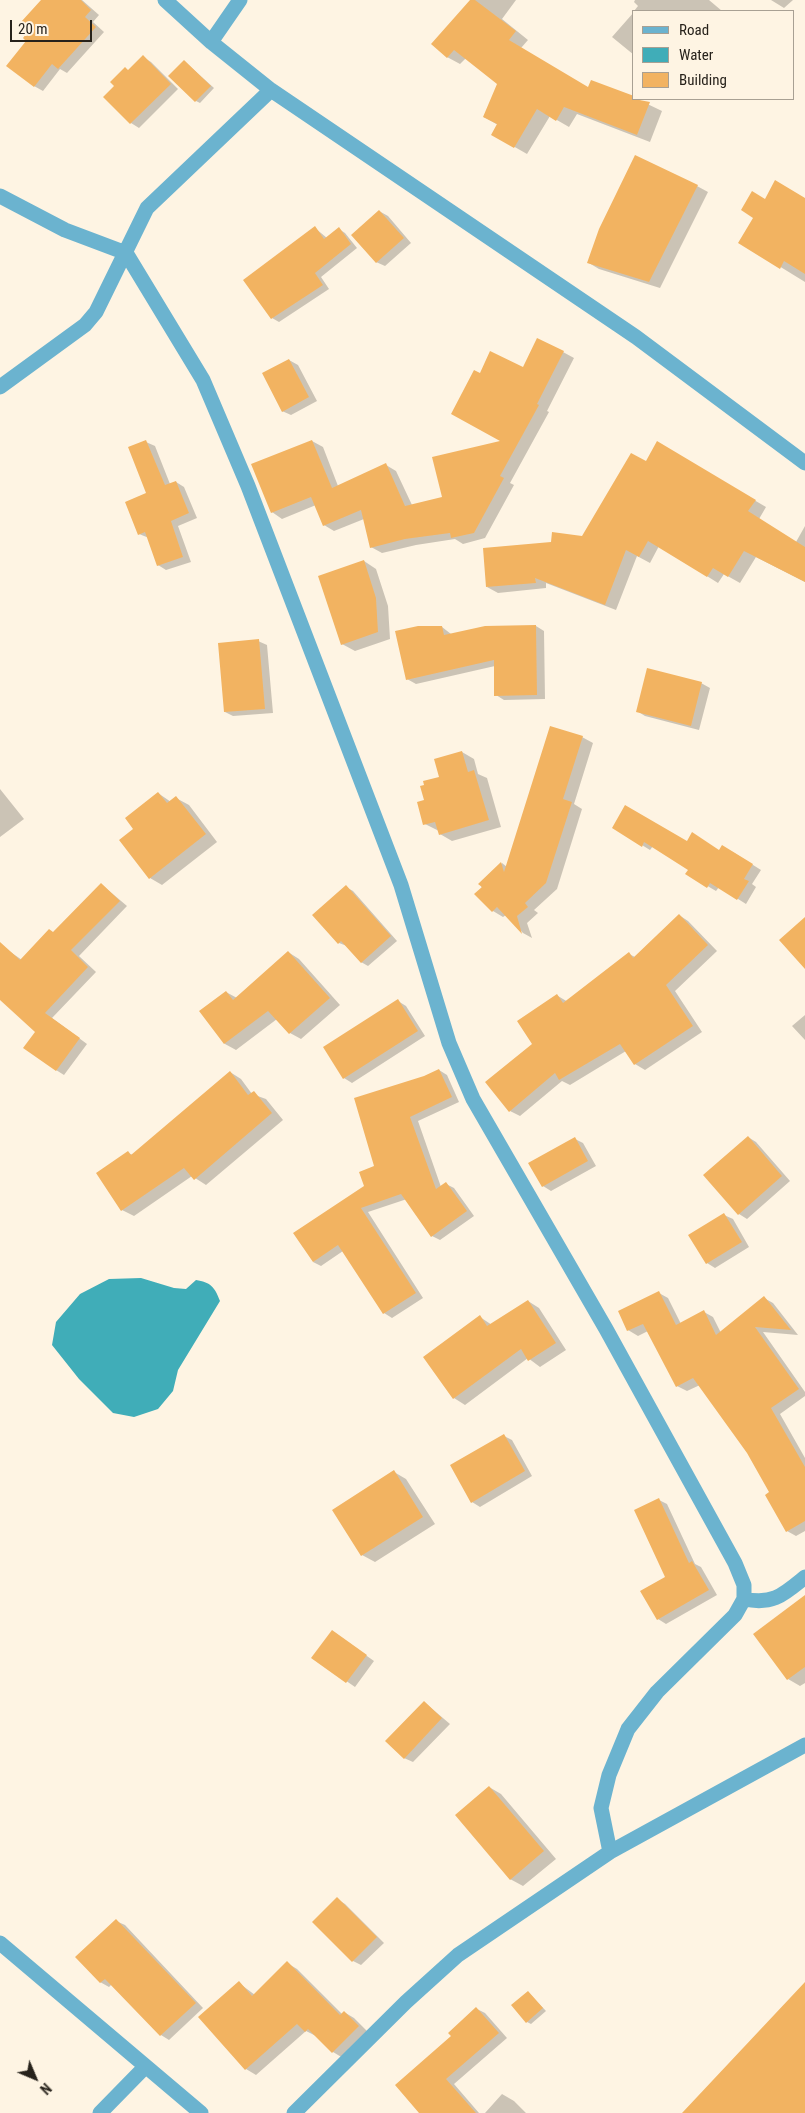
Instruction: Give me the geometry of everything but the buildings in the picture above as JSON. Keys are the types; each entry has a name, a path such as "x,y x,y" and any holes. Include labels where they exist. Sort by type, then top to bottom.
{"street":[{"path":"165,0 211,42 271,90 636,337 805,463"},
{"path":"211,42 240,0"},
{"path":"0,387 85,325 96,312 147,208 271,90"},
{"path":"0,196 65,230 126,253 203,380 248,486 401,885 449,1043 473,1099 606,1329 735,1563 744,1585 744,1599 735,1615 656,1692 628,1729 609,1775 601,1808 610,1852"},
{"path":"744,1599 760,1602 781,1596 805,1578"},
{"path":"294,2113 406,2002 458,1955 610,1852 805,1745"},
{"path":"0,1942 201,2113"},
{"path":"100,2113 145,2067"}],"water":[{"path":"141,1278 174,1288 186,1289 196,1280 201,1281 211,1286 220,1301 178,1370 173,1391 158,1409 134,1417 113,1413 79,1379 52,1345 56,1322 80,1294 109,1279"}]}
